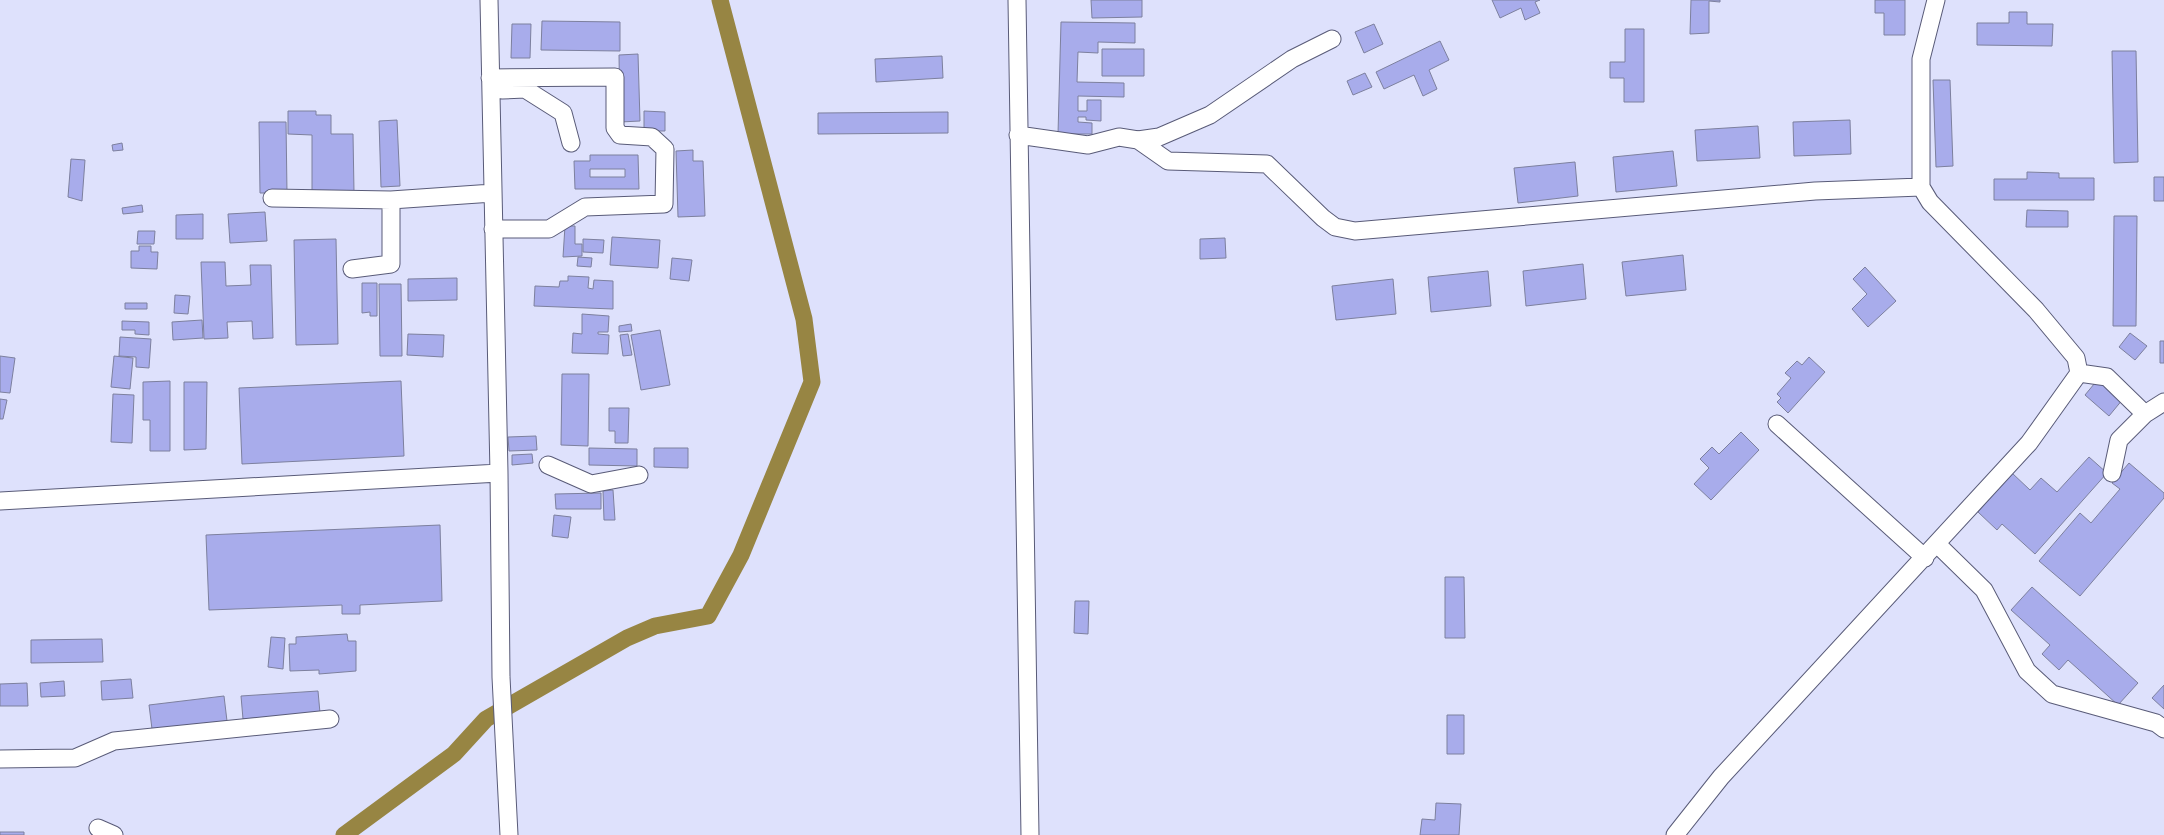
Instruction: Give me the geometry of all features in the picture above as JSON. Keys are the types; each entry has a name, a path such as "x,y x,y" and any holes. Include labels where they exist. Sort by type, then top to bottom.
{"street":[{"path":"489,0 493,229 500,473 501,677 509,835"},
{"path":"1016,0 1030,835"},
{"path":"1675,835 1721,777 1938,544 2029,443 2079,373 2076,358 2036,310 1930,202 1921,187 1921,60 1936,0"},
{"path":"1018,135 1088,145 1119,137 1138,140 1159,137 1210,115 1292,59 1332,39"},
{"path":"490,84 615,77 615,128 620,135 652,137 665,149 664,204 585,207 549,229 493,229"},
{"path":"490,84 525,89 563,113 570,143"},
{"path":"1138,140 1168,161 1267,164 1329,223 1335,227 1355,231 1816,190 1921,187"},
{"path":"272,198 391,200 493,194"},
{"path":"352,269 391,264 391,200"},
{"path":"2079,373 2107,377 2145,414"},
{"path":"2112,473 2119,440 2145,414 2164,402"},
{"path":"1777,424 1925,558"},
{"path":"548,465 592,484 638,475"},
{"path":"0,501 500,473"},
{"path":"1938,544 1984,590 2027,671 2052,694 2156,723 2164,729"},
{"path":"0,759 75,758 114,741 330,719"},
{"path":"98,828 114,835"}],"building":[{"path":"1091,0 1142,0 1142,17 1092,18"},
{"path":"1492,0 1540,0 1535,2 1540,13 1525,20 1521,8 1500,18"},
{"path":"1691,0 1720,0 1720,2 1709,1 1709,33 1690,34"},
{"path":"1875,0 1905,0 1905,35 1884,35 1884,13 1875,13"},
{"path":"2009,12 2027,12 2027,24 2053,24 2052,46 1977,45 1977,23 2009,23"},
{"path":"542,21 620,22 620,51 541,50"},
{"path":"1061,22 1135,23 1135,43 1098,42 1098,53 1078,52 1077,82 1124,83 1124,97 1078,96 1078,111 1087,111 1087,100 1101,100 1101,121 1086,120 1086,117 1078,117 1078,122 1092,123 1092,134 1058,134"},
{"path":"512,24 531,24 530,58 511,58"},
{"path":"1374,24 1383,44 1364,53 1355,32"},
{"path":"1625,29 1644,29 1644,102 1624,102 1624,78 1610,78 1610,62 1625,62"},
{"path":"1440,41 1449,60 1429,70 1437,89 1423,96 1414,75 1384,89 1376,72"},
{"path":"1102,49 1144,49 1144,76 1102,76"},
{"path":"2112,51 2136,51 2138,162 2114,163"},
{"path":"638,54 640,121 620,122 619,55"},
{"path":"942,56 943,78 876,82 875,59"},
{"path":"1365,73 1372,87 1353,95 1347,81"},
{"path":"1933,80 1950,80 1953,166 1936,167"},
{"path":"288,111 316,111 316,115 331,115 331,134 353,134 354,192 312,192 312,135 288,134"},
{"path":"644,111 665,112 665,131 644,131"},
{"path":"948,112 948,133 818,134 818,113"},
{"path":"397,120 400,186 381,187 379,121"},
{"path":"1850,120 1851,154 1794,156 1793,122"},
{"path":"259,122 286,122 287,193 260,193"},
{"path":"1758,126 1760,158 1697,161 1695,130"},
{"path":"122,143 123,150 113,151 112,145"},
{"path":"693,150 693,161 703,161 705,216 678,217 676,151"},
{"path":"1673,151 1677,186 1616,192 1613,157"},
{"path":"590,155 638,155 639,189 575,189 574,161 590,161","holes":["590,169 625,169 625,177 590,177"]},
{"path":"71,159 85,160 82,201 68,197"},
{"path":"1575,162 1578,196 1518,203 1514,168"},
{"path":"2027,172 2059,173 2059,178 2094,178 2094,200 1994,200 1994,179 2027,179"},
{"path":"2154,177 2164,177 2164,201 2154,201"},
{"path":"142,205 143,212 123,214 122,208"},
{"path":"2027,210 2068,211 2068,227 2026,227"},
{"path":"265,212 267,241 230,243 228,214"},
{"path":"203,214 203,239 176,239 176,215"},
{"path":"2114,216 2137,216 2136,326 2113,326"},
{"path":"565,226 575,226 575,244 582,244 582,256 563,257"},
{"path":"138,231 155,231 154,244 137,244"},
{"path":"612,237 660,240 658,268 610,265"},
{"path":"1225,238 1226,258 1200,259 1200,239"},
{"path":"336,239 338,344 296,345 294,240"},
{"path":"583,239 604,240 603,253 583,252"},
{"path":"139,246 151,246 151,252 158,252 157,269 131,268 131,251 139,251"},
{"path":"1683,255 1686,290 1626,296 1622,262"},
{"path":"578,257 592,258 591,267 577,266"},
{"path":"672,258 692,260 689,281 670,279"},
{"path":"201,262 225,262 226,286 251,285 250,265 271,265 273,338 253,339 252,321 227,322 228,338 204,339"},
{"path":"1583,264 1586,299 1526,306 1523,271"},
{"path":"1865,267 1896,301 1868,327 1852,309 1867,294 1853,279"},
{"path":"1488,271 1491,306 1431,312 1428,277"},
{"path":"568,276 589,277 588,288 593,289 594,280 613,281 613,309 534,306 535,286 559,287 560,281 568,281"},
{"path":"457,278 457,300 408,301 408,279"},
{"path":"1393,279 1396,314 1336,320 1332,286"},
{"path":"362,283 377,283 377,316 370,316 370,312 362,313"},
{"path":"379,284 401,284 402,356 380,356"},
{"path":"175,295 190,296 188,314 174,313"},
{"path":"125,303 147,303 147,309 125,309"},
{"path":"582,314 609,316 608,332 598,332 598,334 609,335 608,354 572,353 573,333 582,334"},
{"path":"202,320 203,338 173,340 172,322"},
{"path":"122,321 149,322 149,335 135,334 135,330 122,330"},
{"path":"631,324 632,331 619,332 619,326"},
{"path":"660,330 670,385 641,390 631,335"},
{"path":"2130,333 2147,346 2135,360 2119,347"},
{"path":"408,334 444,335 443,357 407,355"},
{"path":"628,334 632,355 623,356 620,335"},
{"path":"120,337 151,339 149,368 136,367 136,357 119,356"},
{"path":"2160,341 2164,341 2164,363 2160,363"},
{"path":"0,356 15,358 10,393 0,392"},
{"path":"114,356 133,358 130,389 111,387"},
{"path":"1809,357 1825,372 1788,413 1777,402 1781,398 1777,394 1791,378 1785,373 1797,361 1802,365"},
{"path":"562,374 589,374 588,446 561,445"},
{"path":"2099,378 2123,399 2109,416 2085,395"},
{"path":"170,381 170,451 150,451 150,420 143,420 143,382"},
{"path":"401,381 404,456 242,464 239,388"},
{"path":"184,382 207,382 206,449 184,450"},
{"path":"113,394 134,395 132,443 111,442"},
{"path":"0,399 7,400 3,419 0,419"},
{"path":"609,408 629,408 628,443 615,443 615,431 609,431"},
{"path":"1741,432 1759,450 1711,500 1694,484 1709,468 1700,459 1712,447 1719,454"},
{"path":"536,436 537,450 509,451 508,437"},
{"path":"589,448 637,449 637,466 589,465"},
{"path":"654,448 688,448 688,468 654,467"},
{"path":"532,454 533,463 512,465 512,455"},
{"path":"2089,457 2107,473 2035,554 2002,524 1997,530 1978,512 2012,473 2030,490 2041,478 2057,492"},
{"path":"2129,463 2164,493 2164,498 2080,596 2039,561 2080,513 2091,523 2120,489 2112,483"},
{"path":"613,490 615,520 604,520 603,491"},
{"path":"601,493 601,509 556,509 555,494"},
{"path":"554,515 571,517 568,538 552,536"},
{"path":"440,525 442,601 360,605 360,614 342,614 342,605 209,610 206,535"},
{"path":"1445,577 1464,577 1465,638 1445,638"},
{"path":"2032,587 2138,683 2118,705 2068,660 2059,670 2042,654 2050,645 2011,610"},
{"path":"1075,601 1089,601 1088,634 1074,633"},
{"path":"347,634 348,641 356,641 356,671 319,674 319,670 290,671 289,644 296,644 296,637"},
{"path":"271,637 285,638 283,669 268,667"},
{"path":"102,639 103,662 31,663 31,640"},
{"path":"131,679 133,698 102,700 101,681"},
{"path":"64,681 65,696 41,697 40,683"},
{"path":"27,683 28,706 0,706 0,684"},
{"path":"2164,685 2164,709 2152,698"},
{"path":"318,691 320,713 243,719 241,696"},
{"path":"224,696 227,721 152,729 149,705"},
{"path":"1447,715 1464,715 1464,754 1447,754"},
{"path":"1436,803 1461,804 1459,835 1420,835 1422,819 1435,820"},
{"path":"0,832 24,832 24,835 0,835"}],"waterway":[{"path":"344,835 454,754 486,719 627,638 655,626 708,616 741,555 812,382 804,319 720,0"}]}
